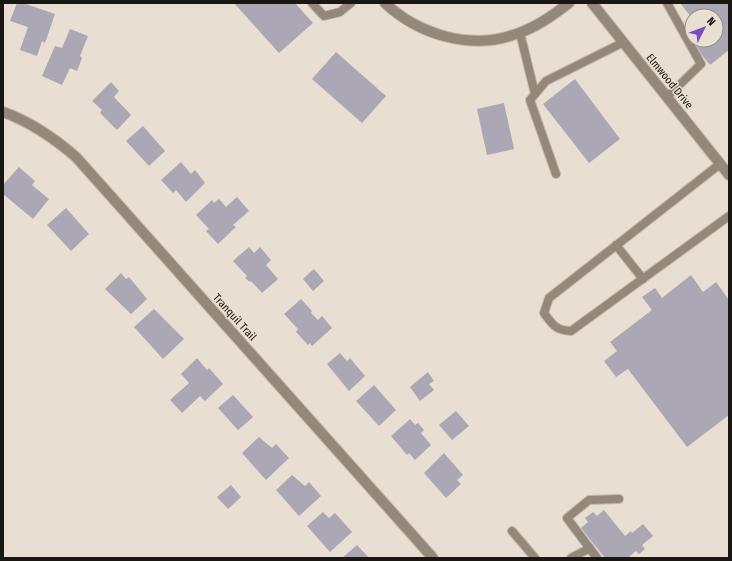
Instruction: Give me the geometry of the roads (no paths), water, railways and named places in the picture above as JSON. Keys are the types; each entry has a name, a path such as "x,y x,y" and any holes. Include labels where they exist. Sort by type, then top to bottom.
{"street":[{"path":"385,3 414,25 434,33 454,38 472,40 493,39 520,33 554,14 569,3"},
{"name":"Elmwood Drive","path":"592,3 729,175"},
{"name":"Tranquil Trail","path":"3,112 38,128 58,141 76,157 433,558"}],"lane":[{"path":"312,3 324,16 340,12 351,3"},
{"path":"667,3 701,64 667,97"},
{"path":"520,33 535,94"},
{"path":"556,174 530,100 546,81 624,42"},
{"path":"720,164 549,298 544,312 553,325 560,330 571,332 643,279 728,220"},
{"path":"616,245 643,279"},
{"path":"597,558 567,518 589,500 619,499"},
{"path":"512,531 535,558"},
{"path":"571,558 590,548"}]}
